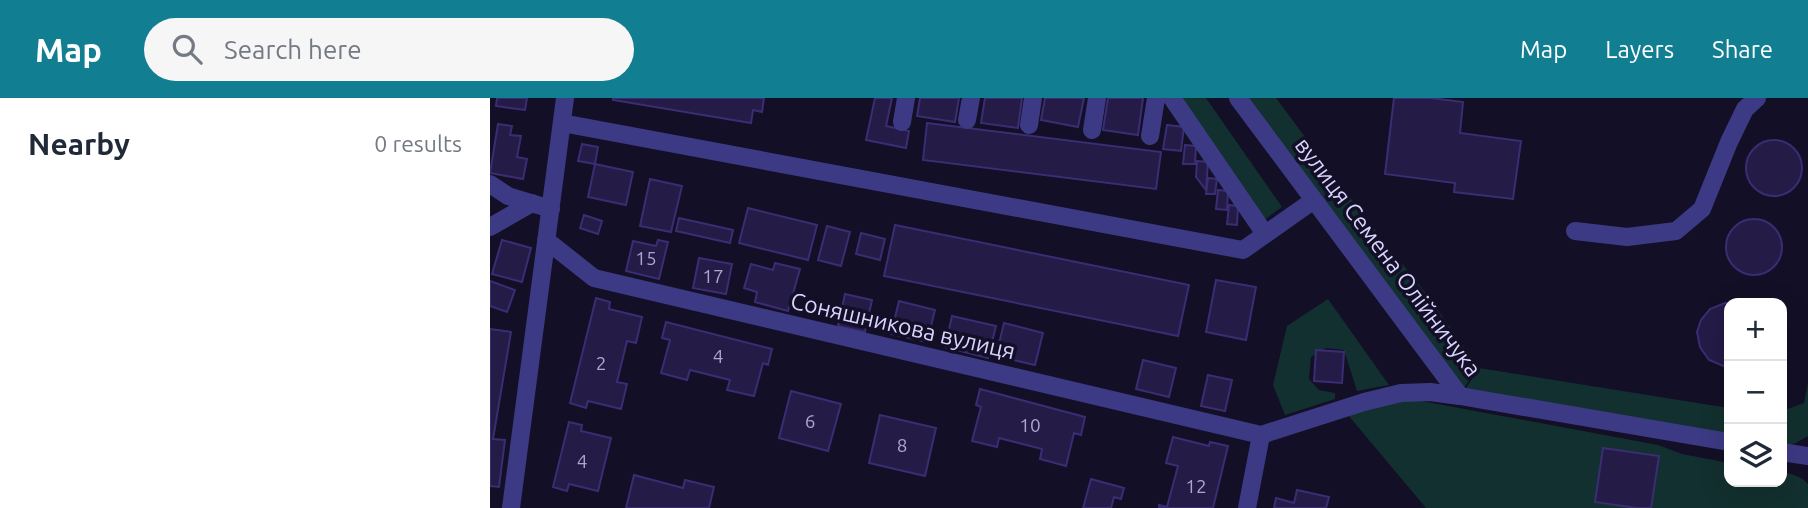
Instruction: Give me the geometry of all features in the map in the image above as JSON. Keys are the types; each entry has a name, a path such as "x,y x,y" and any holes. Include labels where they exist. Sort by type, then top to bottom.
{"street":[{"path":"511,508 565,98"},
{"path":"902,122 906,98"},
{"path":"967,120 971,98"},
{"path":"1029,125 1033,98"},
{"path":"1092,130 1097,98"},
{"path":"1150,136 1156,98"},
{"path":"1172,98 1265,234"},
{"name":"вулиця Семена Олійничука","path":"1238,98 1460,396 1724,442"},
{"path":"1575,231 1627,237 1676,231 1702,209 1745,109 1756,98"},
{"path":"562,123 1243,250 1314,200"},
{"path":"490,184 508,196 551,209"},
{"path":"490,227 532,203"},
{"name":"Соняшникова вулиця","path":"547,240 594,278 1261,435"},
{"path":"1247,508 1261,435 1401,393 1430,392 1460,396"},
{"path":"1787,453 1808,456"}],"green space":[{"path":"1170,98 1206,98 1282,207 1261,222"},
{"path":"1240,98 1276,98 1363,215 1428,296 1478,367 1460,394"},
{"path":"1328,299 1389,385 1357,391 1344,350 1326,348 1311,357 1309,379 1319,390 1335,393 1335,399 1285,415 1273,385 1287,326"},
{"path":"1479,368 1724,407 1724,439 1462,394"},
{"path":"1808,383 1808,436 1787,445 1787,409 1804,403"},
{"path":"1416,400 1658,445 1682,454 1724,462 1724,487 1787,487 1787,473 1799,477 1808,484 1808,508 1426,508 1348,415 1395,401"}],"building":[{"path":"497,98 527,98 525,110 496,106"},
{"path":"613,98 764,98 762,112 753,110 751,123"},
{"path":"875,98 892,98 886,126 909,131 906,148 866,140"},
{"path":"920,98 959,98 955,122 917,116"},
{"path":"985,98 1022,98 1018,128 981,123"},
{"path":"1045,98 1084,98 1078,127 1041,120"},
{"path":"1108,98 1143,98 1138,135 1103,130"},
{"path":"1394,98 1431,98 1463,102 1460,133 1521,141 1513,199 1454,192 1455,183 1385,174"},
{"path":"927,123 1161,152 1156,189 923,160"},
{"path":"498,124 512,126 510,135 521,136 517,157 527,159 523,179 490,173"},
{"path":"1167,125 1184,127 1181,151 1163,149"},
{"path":"1774,140 1785,142 1794,148 1800,157 1800,179 1794,188 1785,194 1774,196 1763,194 1754,188 1748,179 1746,168 1748,157 1754,148 1763,142"},
{"path":"582,144 598,147 595,164 578,161"},
{"path":"1185,145 1196,146 1195,164 1183,164"},
{"path":"1197,161 1208,162 1206,190 1196,177"},
{"path":"595,164 633,172 626,205 588,197"},
{"path":"1208,178 1217,179 1215,194 1206,194"},
{"path":"650,179 682,186 671,232 640,226"},
{"path":"1218,190 1228,191 1227,210 1216,209"},
{"path":"1229,205 1238,206 1237,225 1227,224"},
{"path":"748,208 817,225 808,260 739,243"},
{"path":"584,215 602,221 598,234 580,228"},
{"path":"679,218 733,230 730,243 676,231"},
{"path":"1754,219 1765,221 1774,227 1780,236 1780,258 1774,267 1765,273 1754,275 1743,273 1734,267 1728,258 1726,247 1728,236 1734,227 1743,221"},
{"path":"895,225 1189,285 1178,336 884,276"},
{"path":"827,226 850,232 841,266 818,260"},
{"path":"861,233 885,239 880,260 856,254"},
{"path":"502,240 531,248 522,282 492,274"},
{"path":"658,240 668,242 659,279 626,271 633,241 656,246"},
{"path":"699,258 732,264 726,294 693,288"},
{"path":"775,263 800,269 788,311 755,302 757,292 744,288 751,264 773,270"},
{"path":"1216,280 1256,287 1246,340 1206,332"},
{"path":"490,281 515,290 507,312 490,306"},
{"path":"845,294 872,300 865,332 838,326"},
{"path":"596,298 610,302 609,309 642,317 636,343 627,341 617,382 627,384 621,409 588,401 586,408 570,403"},
{"path":"899,301 935,310 927,342 891,334"},
{"path":"1724,303 1724,366 1709,360 1700,347 1697,332 1701,320 1710,309"},
{"path":"952,316 996,326 988,358 945,347"},
{"path":"666,322 772,349 768,365 763,363 754,396 727,390 730,380 690,370 687,380 661,373 670,340 662,338"},
{"path":"1004,323 1043,333 1035,365 996,356"},
{"path":"490,329 511,332 493,439 505,440 499,487 490,486"},
{"path":"1316,350 1344,352 1342,383 1314,381"},
{"path":"1143,360 1176,368 1169,397 1136,389"},
{"path":"1208,375 1232,380 1225,411 1201,406"},
{"path":"980,389 1085,417 1081,435 1074,433 1066,466 1040,459 1042,449 999,438 997,447 972,441 981,407 976,405"},
{"path":"791,391 841,404 828,451 779,438"},
{"path":"880,415 936,428 925,476 869,463"},
{"path":"569,422 582,425 581,431 611,438 598,491 569,484 567,491 553,487"},
{"path":"1173,437 1209,446 1210,442 1228,446 1213,508 1159,508 1159,505 1167,507 1178,466 1166,463"},
{"path":"1603,448 1659,456 1651,508 1595,502"},
{"path":"634,475 683,488 685,480 714,487 709,508 626,508"},
{"path":"1091,479 1124,488 1121,499 1114,497 1111,508 1083,508"},
{"path":"1297,490 1329,497 1326,508 1274,508 1276,498 1294,503"}]}
